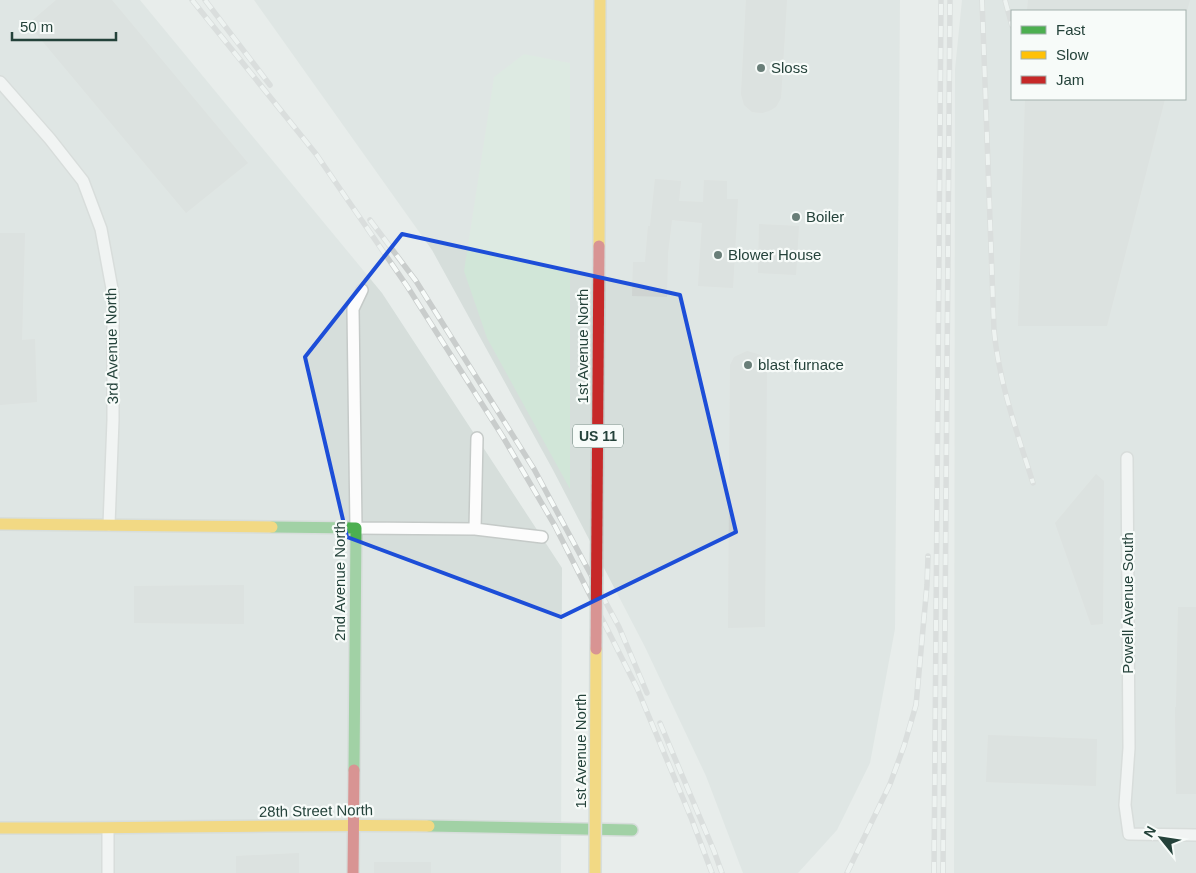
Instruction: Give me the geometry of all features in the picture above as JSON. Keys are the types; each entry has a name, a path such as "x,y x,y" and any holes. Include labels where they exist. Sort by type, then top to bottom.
{"street":[{"name":"1st Avenue North","path":"596,873 600,0"},
{"name":"3rd Avenue North","path":"0,82 50,139 83,181 102,229 113,294 109,525"},
{"name":"2nd Avenue North","path":"352,873 356,528 353,309 362,290"},
{"path":"476,528 477,438"},
{"name":"Powell Avenue South","path":"1127,458 1129,748 1125,805 1129,834 1196,835"},
{"path":"0,524 476,528 542,537"},
{"name":"28th Street North","path":"0,828 108,829 353,825 632,830"},
{"path":"108,829 108,873"}],"highlighted area":[{"path":"402,234 680,295 736,532 561,617 347,537 305,357"}],"shaded area":[{"path":"0,0 140,0 382,293 562,568 561,873 0,873"},
{"path":"254,0 900,0 895,629 870,763 837,830 798,873 743,873 706,776 645,647 553,470 432,250"},
{"path":"962,0 1196,0 1196,873 954,873 955,69"}],"green space":[{"path":"524,54 570,63 570,489 487,338 464,271 494,77"}],"building":[{"path":"56,0 112,0 248,163 186,213 28,24"},
{"path":"746,0 787,0 781,98 776,107 762,113 752,112 744,105 741,94"},
{"path":"1028,0 1190,0 1187,11 1027,10"},
{"path":"1025,100 1165,100 1107,326 1018,326"},
{"path":"655,179 681,181 679,201 703,202 704,180 727,181 727,199 738,199 733,288 698,286 702,223 672,220 668,253 667,297 632,296 633,262 645,262"},
{"path":"759,224 799,226 796,275 758,273"},
{"path":"0,233 25,233 22,340 35,339 37,402 0,405"},
{"path":"747,351 761,355 767,364 765,627 728,628 730,365 734,357"},
{"path":"1096,474 1104,481 1103,624 1091,625 1055,523"},
{"path":"244,585 244,624 134,623 134,586"},
{"path":"1178,607 1196,607 1196,794 1176,794 1175,707"},
{"path":"988,735 1097,739 1096,786 986,782"},
{"path":"299,853 299,873 236,873 236,856"},
{"path":"374,862 431,862 431,873 374,873"}],"railway":[{"path":"192,0 316,154 407,286 503,437 555,526 637,688 712,873"},
{"path":"205,0 270,85"},
{"path":"934,873 941,0"},
{"path":"943,873 950,0"},
{"path":"982,0 996,350 1004,388 1033,483"},
{"path":"1005,0 1011,22"},
{"path":"370,220 416,281 534,469 619,627 647,693"},
{"path":"847,873 890,784 916,705 928,556"},
{"path":"660,723 722,873"}],"traffic: fast":[{"path":"272,527 356,528 354,770"},
{"path":"429,826 632,830"}],"traffic: slow":[{"path":"599,246 600,0"},
{"path":"0,524 272,527"},
{"path":"595,873 596,649"},
{"path":"0,828 429,826"}],"traffic: jam":[{"path":"596,649 599,246"},
{"path":"353,873 354,770"}],"place":[{"name":"Sloss","path":"761,68"},
{"name":"Boiler","path":"796,217"},
{"name":"Blower House","path":"718,255"},
{"name":"blast furnace","path":"748,365"}]}
